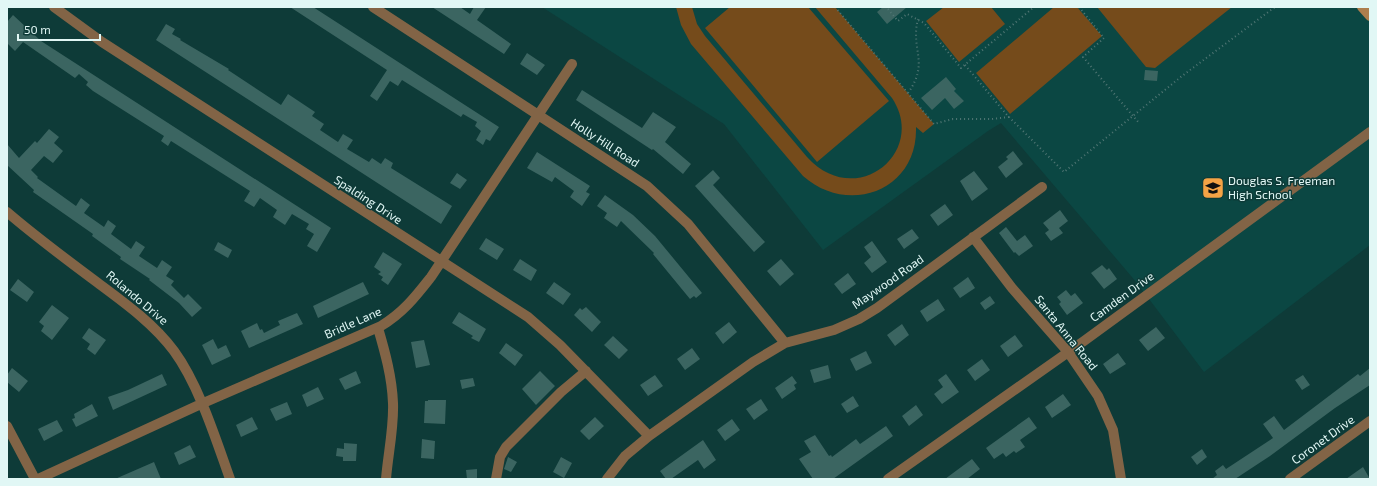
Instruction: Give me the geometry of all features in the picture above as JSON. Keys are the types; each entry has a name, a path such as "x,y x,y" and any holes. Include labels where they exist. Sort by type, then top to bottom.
{"main road":[{"path":"1362,7 1370,16"}],"street":[{"name":"Spalding Drive","path":"54,7 102,42 528,317 560,345 649,436"},
{"name":"Holly Hill Road","path":"373,7 647,186 672,208 693,230 785,343"},
{"name":"Bridle Lane","path":"38,479 201,404 378,328 392,320 407,307 441,262 572,64"},
{"name":"Camden Drive","path":"888,479 1068,352 1370,132"},
{"name":"Maywood Road","path":"607,479 625,456 649,436 753,362 785,343 834,330 859,319 1042,187"},
{"name":"Rolando Drive","path":"7,212 31,232 114,294 161,335 175,352 185,368 214,432 230,479"},
{"name":"Santa Anna Road","path":"973,237 1012,288 1068,352 1084,373 1105,410 1118,450 1121,479"},
{"path":"378,328 388,365 394,404 386,479"},
{"path":"496,479 500,456 506,447 561,392 586,371"},
{"name":"Coronet Drive","path":"1290,479 1370,421"},
{"path":"7,426 35,479"}],"path":[{"path":"836,7 934,124 953,119 992,119 1009,117"},
{"path":"888,9 898,21 907,14 924,23 961,68 1034,7"},
{"path":"1079,7 1104,38 1084,57 1139,123"},
{"path":"965,65 1009,117 1064,172 1182,76 1275,7"},
{"path":"908,93 917,79 920,70 916,38 918,19"}],"shaded area":[{"name":"Douglas S. Freeman High School","path":"542,7 1362,7 1370,16 1370,245 1204,372 1137,283 1001,123 823,250 724,124"},
{"path":"676,7 692,7 697,24 705,36 807,157 826,172 846,178 865,176 881,168 894,155 901,138 901,118 892,98 815,7 835,7 934,124 923,133 916,127 914,149 906,167 893,181 877,190 859,195 840,194 821,188 803,176 691,44 681,25"},
{"path":"730,7 808,7 889,101 817,162 705,28"},
{"path":"944,7 991,7 1005,24 959,62 926,21"},
{"path":"1054,7 1077,7 1102,36 1010,114 976,73"},
{"path":"1097,7 1232,7 1155,68 1146,67"}],"building":[{"path":"290,7 313,7 499,127 490,141 486,139 483,145 476,140 481,131 475,126 477,122 463,114 461,117 402,80 398,86 390,81 377,101 370,96 387,70"},
{"path":"432,7 460,7 470,14 474,7 486,7 477,20 511,44 504,54"},
{"path":"883,7 907,7 887,24 877,12"},
{"path":"13,15 41,41 331,228 317,252 307,246 314,234 306,229 309,224 292,214 285,225 273,217 277,210 260,198 254,207 244,201 250,191 171,141 168,146 161,141 164,136 93,91 86,85 88,82 79,74 75,78 23,42 15,51 7,43 7,22"},
{"path":"166,24 175,29 172,34 181,39 180,40 229,69 228,70 281,105 288,94 315,112 312,116 324,124 320,130 338,142 343,134 353,140 347,149 369,162 372,158 381,164 385,158 393,163 391,168 452,206 441,224 156,40"},
{"path":"527,53 545,65 537,75 520,64"},
{"path":"1145,70 1158,71 1157,81 1144,80"},
{"path":"946,77 956,89 954,91 964,101 954,109 945,98 932,110 921,98"},
{"path":"582,90 642,128 653,112 676,127 665,142 691,164 683,174 653,149 652,150 576,100"},
{"path":"49,129 59,137 54,143 63,151 53,163 44,156 31,170 38,177 37,178 76,206 81,198 90,205 84,213 104,227 108,220 116,226 111,234 131,249 136,241 145,247 139,256 157,268 162,260 172,267 166,276 174,281 171,285 184,298 188,294 202,308 192,317 179,303 149,280 150,279 120,259 121,257 92,236 93,234 33,192 34,190 7,165 7,144 19,158 35,141 37,143"},
{"path":"1013,151 1023,164 1006,178 998,167 1008,159 1006,157"},
{"path":"537,152 590,186 586,192 590,194 582,206 570,197 574,191 555,177 552,182 527,168"},
{"path":"713,170 720,178 713,185 765,242 754,252 695,186"},
{"path":"974,171 988,189 972,201 960,181"},
{"path":"457,173 467,180 460,189 450,183"},
{"path":"605,195 633,215 655,236 702,293 696,298 694,296 690,299 653,254 654,253 621,221 617,227 604,218 607,213 597,206"},
{"path":"945,204 953,215 938,226 930,215"},
{"path":"1060,210 1068,221 1059,228 1063,233 1051,241 1045,233 1049,230 1043,223"},
{"path":"1006,227 1017,241 1025,235 1033,246 1019,256 1015,252 1014,253 999,233"},
{"path":"912,229 919,238 904,249 897,239"},
{"path":"486,238 504,249 497,260 479,249"},
{"path":"872,241 887,262 872,273 864,263 871,257 864,247"},
{"path":"218,242 232,250 228,258 214,250"},
{"path":"383,252 402,264 388,285 381,280 383,277 378,274 381,272 374,267"},
{"path":"520,259 537,270 531,281 513,270"},
{"path":"781,259 794,274 780,286 767,271"},
{"path":"1102,265 1107,270 1109,268 1117,279 1104,289 1091,273"},
{"path":"848,273 856,284 842,294 834,284"},
{"path":"968,277 975,288 960,298 953,288"},
{"path":"18,279 34,292 27,302 10,290"},
{"path":"363,282 369,294 318,318 313,306"},
{"path":"554,282 571,294 563,305 546,293"},
{"path":"1066,290 1071,296 1075,293 1083,303 1067,315 1059,304 1061,302 1057,297"},
{"path":"990,296 995,303 985,310 980,303"},
{"path":"938,299 945,310 927,322 920,311"},
{"path":"52,305 69,318 52,340 41,331 44,326 39,322"},
{"path":"586,307 601,322 592,332 574,315 580,308 582,310"},
{"path":"459,312 486,329 479,342 471,338 473,336 452,323"},
{"path":"297,313 303,324 249,348 241,331 257,323 260,330 262,329 264,333 280,325 278,321"},
{"path":"729,322 737,332 723,344 715,333"},
{"path":"902,324 909,335 895,346 887,335"},
{"path":"1156,327 1165,338 1148,351 1139,340"},
{"path":"89,328 106,340 95,355 87,349 90,344 82,338"},
{"path":"1015,335 1023,346 1008,357 1000,346"},
{"path":"613,336 628,350 619,359 604,345"},
{"path":"213,339 218,349 226,345 231,356 212,365 202,345"},
{"path":"424,340 430,365 416,368 411,342"},
{"path":"506,343 523,355 515,366 499,353"},
{"path":"692,348 700,359 685,370 677,359"},
{"path":"866,351 872,363 856,371 850,359"},
{"path":"1118,353 1126,364 1110,374 1103,364"},
{"path":"982,359 990,370 975,381 967,370"},
{"path":"828,365 831,378 814,383 810,370"},
{"path":"12,368 28,381 19,392 7,382 7,375"},
{"path":"1370,368 1370,385 1335,408 1270,456 1235,479 1212,479 1217,475 1215,471 1223,465 1226,469 1273,438 1263,424 1274,416 1284,430 1358,374 1360,376"},
{"path":"356,371 361,383 345,390 339,379"},
{"path":"540,371 555,386 536,405 522,389"},
{"path":"162,374 167,385 113,410 108,397 128,390"},
{"path":"946,374 959,392 942,404 934,394 943,387 938,380"},
{"path":"655,375 663,386 648,396 640,385"},
{"path":"1303,375 1310,385 1302,390 1295,380"},
{"path":"792,376 797,383 794,385 796,389 782,399 775,388"},
{"path":"473,378 475,386 462,389 460,380"},
{"path":"318,387 324,399 307,407 302,395"},
{"path":"1063,394 1071,405 1052,418 1045,407"},
{"path":"853,396 859,406 847,413 841,404"},
{"path":"761,399 768,410 754,420 746,409"},
{"path":"446,400 445,424 424,423 425,401"},
{"path":"287,402 292,414 276,421 270,409"},
{"path":"92,404 98,416 76,427 72,419 75,418 74,414"},
{"path":"916,405 923,415 909,426 902,416"},
{"path":"252,417 258,429 241,437 236,425"},
{"path":"595,417 604,426 589,440 580,431"},
{"path":"1029,417 1037,428 1020,440 1025,447 1016,453 1014,451 1006,457 1003,453 994,459 986,448"},
{"path":"732,419 740,430 725,441 717,430"},
{"path":"57,420 63,431 44,441 38,429"},
{"path":"886,426 893,436 833,479 813,479 799,459 811,452 804,441 815,435 829,456 831,455 832,457 856,439 860,444"},
{"path":"422,439 435,441 434,459 421,458"},
{"path":"703,440 716,460 704,469 698,460 671,479 666,479 660,471"},
{"path":"344,443 357,444 356,461 343,461 343,457 336,456 337,448 344,449"},
{"path":"190,445 196,457 179,465 174,453"},
{"path":"1202,449 1207,457 1197,465 1191,457"},
{"path":"508,457 517,462 511,472 504,469"},
{"path":"561,457 572,463 564,478 553,472"},
{"path":"972,459 980,469 967,479 945,479"},
{"path":"154,462 161,479 115,479"},
{"path":"1363,467 1370,479 1346,479"},
{"path":"477,469 477,479 467,479 466,470"}],"place":[{"name":"Douglas S. Freeman High School","path":"1213,188"}]}
